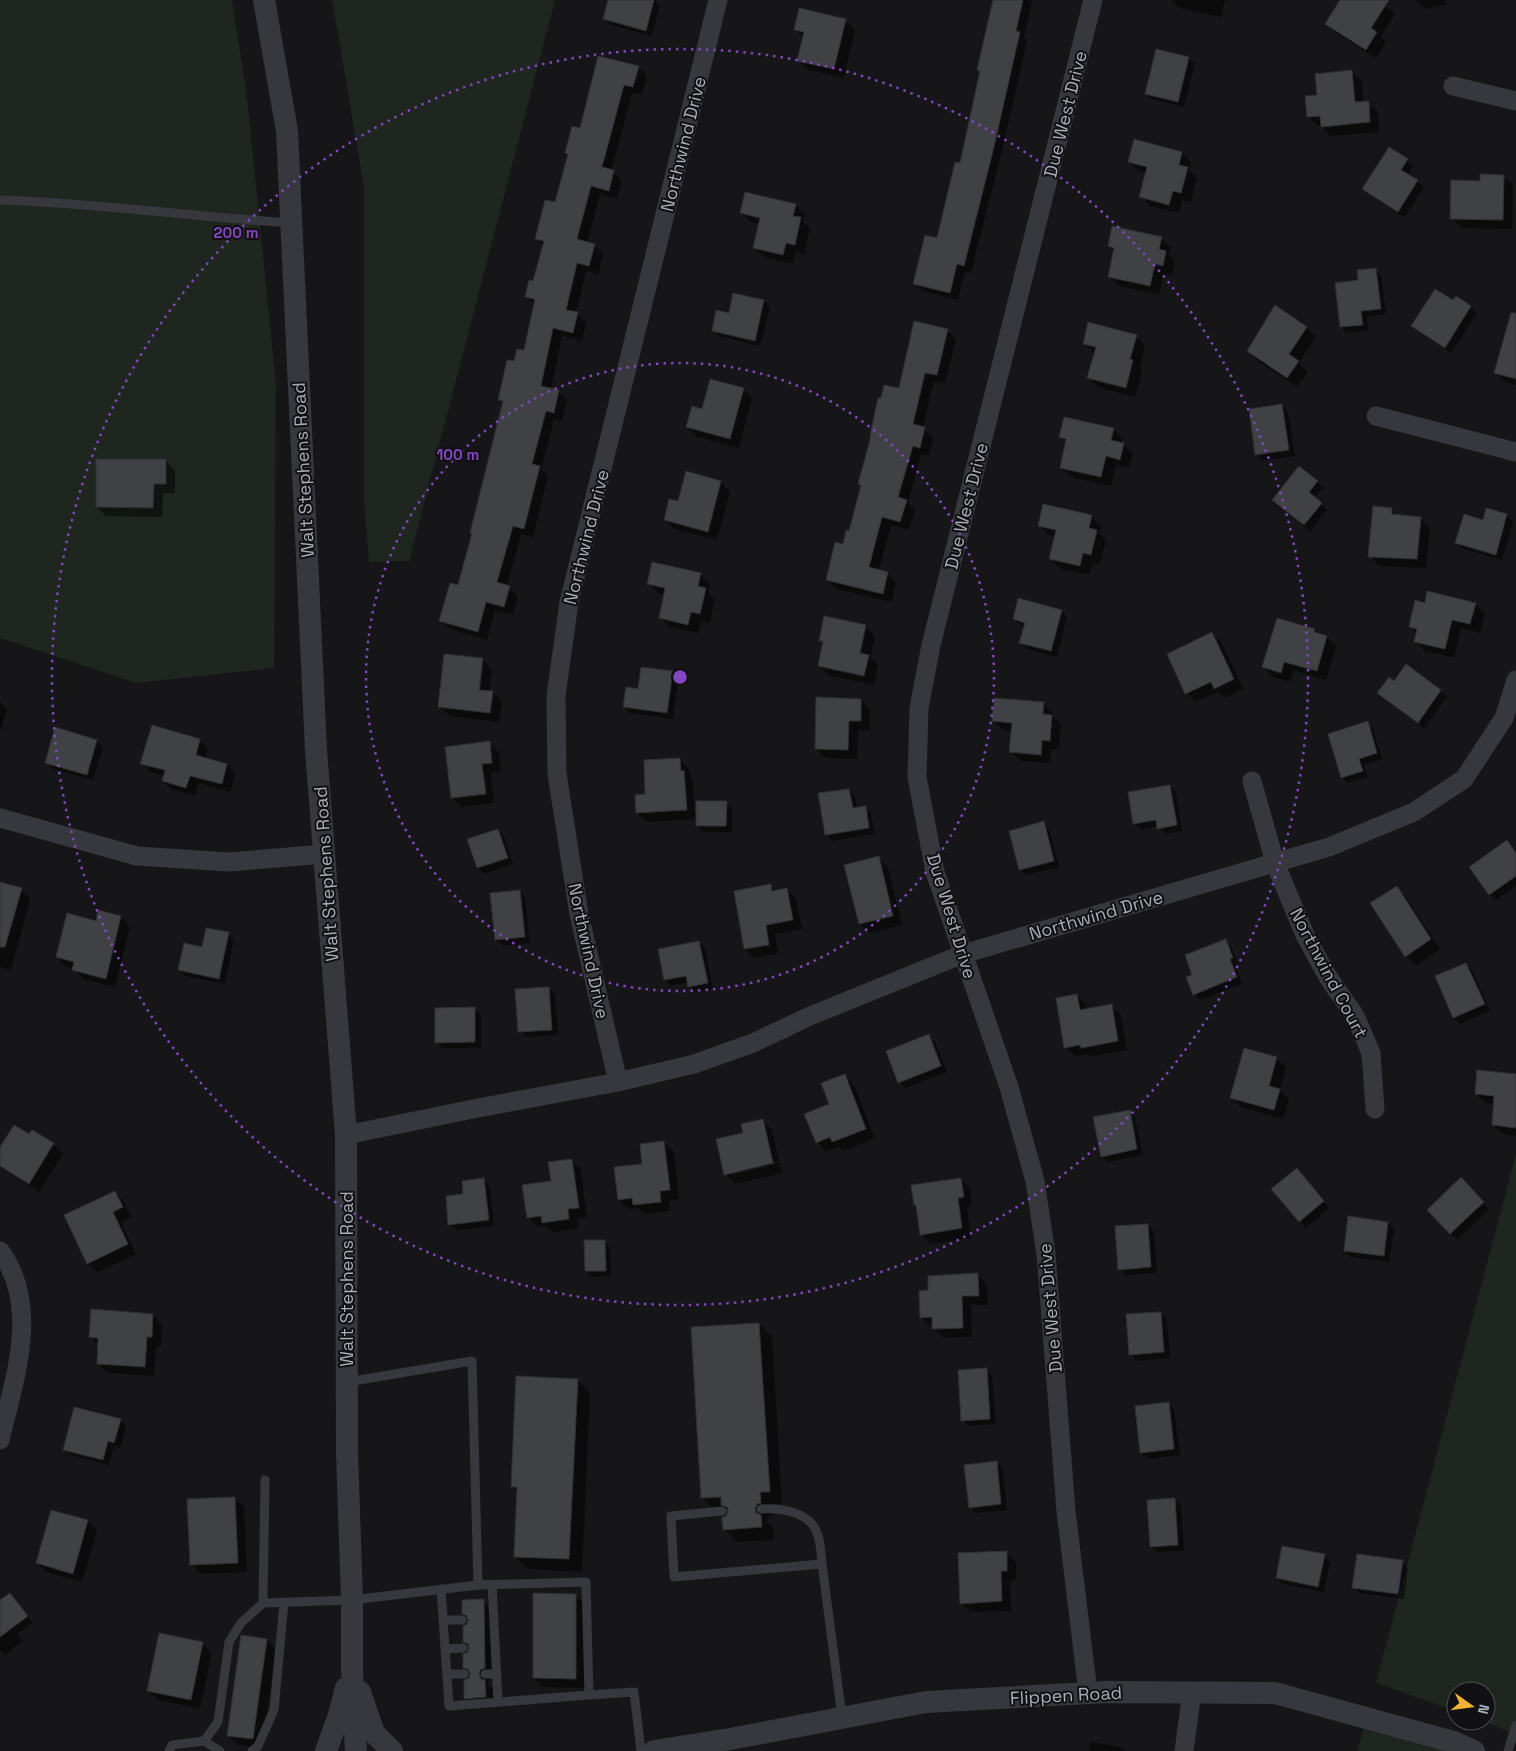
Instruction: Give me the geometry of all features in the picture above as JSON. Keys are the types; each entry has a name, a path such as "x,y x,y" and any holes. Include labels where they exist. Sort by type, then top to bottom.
{"street":[{"name":"Walt Stephens Road","path":"264,0 287,131 316,750 346,1134 346,1452 356,1751"},
{"name":"Northwind Drive","path":"618,1082 579,914 557,774 556,696 569,602 718,0"},
{"name":"Due West Drive","path":"1088,1693 1066,1511 1046,1254 1035,1181 1009,1087 934,872 917,777 919,708 931,645 1094,0"},
{"path":"1453,86 1516,101"},
{"path":"1376,416 1516,452"},
{"name":"Northwind Drive","path":"346,1134 618,1082 694,1064 754,1043 810,1016 962,954 1329,847 1414,812 1464,779 1504,718 1516,680"},
{"name":"Northwind Court","path":"1252,781 1275,862 1305,936 1328,977 1355,1016 1370,1052 1375,1109"},
{"path":"0,818 137,856 229,862 324,854"},
{"path":"0,1251 7,1260 20,1296 22,1344 0,1440"},
{"path":"326,1751 338,1718 352,1668"},
{"path":"352,1668 374,1733 392,1751"},
{"path":"1184,1751 1192,1692"},
{"name":"Flippen Road","path":"654,1751 730,1739 926,1702 1088,1693 1192,1692 1275,1693 1454,1742 1474,1751"}],"lane":[{"path":"0,200 149,210 216,218 291,222"},
{"path":"346,1382 472,1361 478,1585"},
{"path":"263,1603 265,1480"},
{"path":"761,1509 780,1508 794,1512 814,1527 818,1536 842,1717"},
{"path":"722,1511 671,1516 674,1577 822,1564"},
{"path":"204,1741 218,1722 229,1642 240,1623 263,1603 352,1600 492,1584 586,1582 589,1695"},
{"path":"492,1584 489,1620 495,1648 498,1702"},
{"path":"441,1589 449,1706 634,1692 642,1751"},
{"path":"252,1751 258,1746 274,1710 284,1602"},
{"path":"443,1620 462,1620"},
{"path":"445,1649 463,1648"},
{"path":"484,1648 495,1648"},
{"path":"447,1674 464,1674"},
{"path":"485,1674 497,1674"},
{"path":"1508,1751 1516,1725"},
{"path":"169,1751 172,1745 204,1741 220,1751"}],"shaded area":[{"path":"0,0 232,0 247,97 276,385 274,668 136,683 0,638"},
{"path":"332,0 555,0 409,561 369,562 364,501 364,187"},
{"path":"1516,1154 1516,1734 1496,1726 1496,1681 1446,1681 1446,1708 1376,1683"},
{"path":"1365,1725 1448,1751 1357,1751"}],"building":[{"path":"608,0 654,0 646,31 603,19"},
{"path":"993,0 1023,0 1016,31 1020,32 964,266 957,264 950,293 913,284 925,235 937,238 955,162 960,163 980,71 977,70"},
{"path":"1340,0 1389,0 1371,28 1377,32 1366,50 1325,24"},
{"path":"799,8 846,19 834,69 797,61 804,32 794,30"},
{"path":"1156,49 1189,57 1178,102 1145,94"},
{"path":"598,56 639,66 633,87 624,85 602,167 614,170 609,191 591,186 577,239 595,244 589,266 577,263 566,310 578,312 573,333 553,328 541,386 559,390 554,413 546,411 532,464 540,466 524,529 513,526 497,582 510,586 504,607 486,602 478,632 439,621 450,583 458,585 472,533 470,533 503,401 498,400 507,360 514,361 517,349 524,350 535,299 525,297 529,280 533,281 544,241 535,239 545,200 555,202 568,154 565,153 572,126 580,128"},
{"path":"1352,70 1355,102 1369,101 1370,122 1321,127 1320,116 1307,117 1305,96 1317,95 1315,74"},
{"path":"1134,139 1182,152 1179,165 1188,167 1181,193 1173,191 1169,205 1139,197 1147,167 1128,162"},
{"path":"1389,147 1408,159 1401,170 1418,180 1398,212 1362,189"},
{"path":"1480,174 1504,175 1503,220 1450,219 1451,180 1480,181"},
{"path":"745,192 796,204 793,216 801,217 795,245 786,243 783,255 753,248 760,218 740,213"},
{"path":"1112,226 1162,237 1159,249 1166,251 1163,266 1155,264 1150,286 1108,277 1114,248 1108,246"},
{"path":"1376,268 1381,309 1361,311 1363,325 1340,327 1335,283 1358,280 1357,270"},
{"path":"1435,289 1453,300 1456,296 1471,306 1445,348 1411,326"},
{"path":"733,293 764,300 755,341 712,331 716,310 729,313"},
{"path":"1275,305 1307,327 1289,354 1299,361 1287,378 1247,351"},
{"path":"1511,313 1516,313 1516,379 1494,373"},
{"path":"914,321 948,329 937,375 925,373 913,424 925,427 920,448 913,446 898,497 907,500 900,522 882,517 869,567 888,572 883,594 826,580 835,542 843,544 846,530 849,531 861,485 858,484 871,436 878,398 881,398 884,385 899,388"},
{"path":"1088,322 1137,335 1130,359 1133,360 1126,388 1087,378 1096,347 1083,344"},
{"path":"710,379 744,388 730,439 686,427 692,406 702,409"},
{"path":"1282,404 1289,450 1255,455 1249,409"},
{"path":"1064,417 1114,428 1111,440 1124,443 1120,460 1106,456 1101,477 1060,468 1066,439 1059,437"},
{"path":"96,459 166,459 166,484 154,484 153,508 96,507"},
{"path":"1299,466 1318,481 1309,492 1322,503 1304,525 1272,500"},
{"path":"686,471 721,481 708,532 664,520 669,499 678,501"},
{"path":"1043,504 1092,515 1089,528 1097,530 1091,555 1083,553 1080,566 1049,559 1056,530 1038,526"},
{"path":"1373,506 1392,508 1392,514 1421,517 1417,559 1368,557"},
{"path":"1486,508 1507,514 1496,555 1455,543 1464,514 1483,520"},
{"path":"652,562 701,573 698,586 706,588 700,614 691,612 688,625 659,618 665,588 647,584"},
{"path":"1427,591 1476,603 1470,624 1452,620 1445,649 1414,642 1417,629 1409,627 1415,600 1425,603"},
{"path":"1018,598 1062,610 1051,651 1019,643 1025,623 1013,619"},
{"path":"824,616 866,625 860,653 869,655 864,676 818,666 823,641 819,641"},
{"path":"1277,618 1315,629 1314,632 1327,636 1317,671 1284,662 1281,673 1262,667"},
{"path":"1212,632 1234,679 1214,689 1211,682 1185,694 1167,654"},
{"path":"444,654 483,658 479,690 493,691 490,713 438,707"},
{"path":"1406,664 1441,690 1418,723 1377,693 1389,677 1394,681"},
{"path":"641,667 673,671 667,713 623,707 626,687 638,689"},
{"path":"816,697 861,699 861,721 849,721 848,750 815,749"},
{"path":"994,698 1044,702 1043,714 1052,715 1050,741 1042,740 1041,755 1009,752 1012,723 992,721"},
{"path":"1368,721 1377,753 1359,759 1363,771 1341,778 1328,734"},
{"path":"152,725 200,739 196,755 227,764 222,784 190,776 186,788 162,781 165,770 140,764"},
{"path":"55,727 97,740 87,775 45,763"},
{"path":"490,741 492,763 482,764 486,794 451,798 445,747"},
{"path":"680,758 681,771 684,770 687,810 636,813 635,795 645,794 644,760"},
{"path":"1170,785 1177,825 1157,829 1156,820 1133,824 1128,792"},
{"path":"849,789 853,808 866,806 869,828 825,835 818,793"},
{"path":"696,801 727,801 726,826 696,826"},
{"path":"1044,821 1054,861 1019,870 1009,831"},
{"path":"498,829 508,858 477,868 467,839"},
{"path":"1507,840 1516,853 1516,876 1489,895 1469,867"},
{"path":"879,856 893,916 859,924 844,865"},
{"path":"0,882 22,888 5,947 0,947"},
{"path":"771,884 772,891 787,888 793,920 766,925 769,945 744,949 734,891"},
{"path":"1397,886 1431,939 1405,957 1370,903"},
{"path":"520,890 525,937 495,940 490,893"},
{"path":"98,910 121,916 106,979 72,970 74,962 56,957 67,913 96,921"},
{"path":"206,928 229,932 219,979 178,970 184,943 202,947"},
{"path":"1226,939 1233,958 1230,959 1237,977 1193,995 1186,977 1192,975 1185,955"},
{"path":"699,941 708,983 688,987 686,976 664,980 658,949"},
{"path":"1466,963 1485,1004 1453,1018 1435,976"},
{"path":"549,987 552,1030 518,1032 515,989"},
{"path":"1077,994 1080,1010 1112,1004 1118,1041 1081,1048 1080,1045 1064,1048 1056,998"},
{"path":"475,1007 475,1042 435,1043 435,1008"},
{"path":"929,1034 941,1066 898,1083 886,1051"},
{"path":"1244,1048 1277,1057 1269,1086 1280,1089 1274,1110 1230,1098"},
{"path":"1477,1070 1516,1074 1516,1128 1492,1125 1494,1096 1475,1094"},
{"path":"845,1074 866,1129 832,1142 830,1137 816,1143 804,1114 829,1104 821,1083"},
{"path":"1130,1110 1137,1149 1101,1157 1093,1117"},
{"path":"763,1119 773,1163 724,1175 716,1139 743,1133 741,1124"},
{"path":"14,1125 29,1134 32,1130 54,1143 29,1184 0,1166 0,1147"},
{"path":"664,1141 670,1190 660,1191 661,1202 633,1205 632,1198 618,1200 614,1167 642,1164 640,1144"},
{"path":"572,1159 579,1208 568,1209 569,1219 542,1223 541,1216 527,1218 522,1185 551,1181 548,1162"},
{"path":"1297,1168 1324,1201 1299,1222 1271,1189"},
{"path":"1461,1177 1484,1202 1450,1234 1427,1210"},
{"path":"484,1178 489,1220 448,1225 446,1196 463,1194 462,1181"},
{"path":"961,1178 964,1197 958,1198 962,1228 920,1235 911,1185"},
{"path":"115,1191 123,1207 113,1212 128,1244 87,1264 64,1215"},
{"path":"1348,1216 1388,1222 1384,1256 1344,1251"},
{"path":"1148,1224 1151,1267 1118,1270 1115,1226"},
{"path":"584,1240 605,1240 606,1271 585,1271"},
{"path":"978,1273 979,1296 962,1296 963,1328 932,1329 932,1317 920,1318 919,1291 928,1290 928,1276"},
{"path":"91,1309 153,1314 152,1337 147,1337 145,1367 97,1364 98,1338 89,1337"},
{"path":"1161,1312 1164,1352 1129,1355 1126,1314"},
{"path":"759,1323 770,1492 760,1492 761,1503 757,1504 755,1509 756,1513 761,1515 762,1527 723,1530 722,1517 726,1516 728,1511 727,1507 721,1505 721,1497 701,1498 691,1327"},
{"path":"987,1368 990,1419 961,1421 958,1370"},
{"path":"516,1376 578,1379 569,1559 514,1557 517,1487 511,1487"},
{"path":"1169,1402 1174,1449 1140,1453 1135,1406"},
{"path":"74,1407 121,1419 114,1443 108,1441 103,1460 63,1450"},
{"path":"997,1461 1001,1504 969,1508 964,1465"},
{"path":"235,1497 238,1563 190,1565 187,1499"},
{"path":"1175,1498 1178,1545 1150,1547 1147,1500"},
{"path":"51,1510 88,1520 73,1574 36,1563"},
{"path":"1282,1546 1325,1554 1318,1587 1276,1578"},
{"path":"1007,1551 1007,1571 1001,1571 1002,1601 960,1604 958,1553"},
{"path":"1357,1554 1403,1560 1398,1594 1352,1588"},
{"path":"10,1593 28,1616 0,1637 0,1600"},
{"path":"533,1593 576,1594 576,1679 533,1678"},
{"path":"484,1599 485,1668 480,1670 479,1674 481,1679 485,1680 486,1697 464,1699 464,1680 469,1678 470,1674 468,1669 463,1668 463,1654 467,1653 469,1648 468,1644 463,1642 463,1626 467,1624 468,1620 466,1615 462,1614 462,1600"},
{"path":"159,1633 203,1642 191,1700 147,1691"},
{"path":"241,1635 267,1639 253,1739 227,1736"}]}
